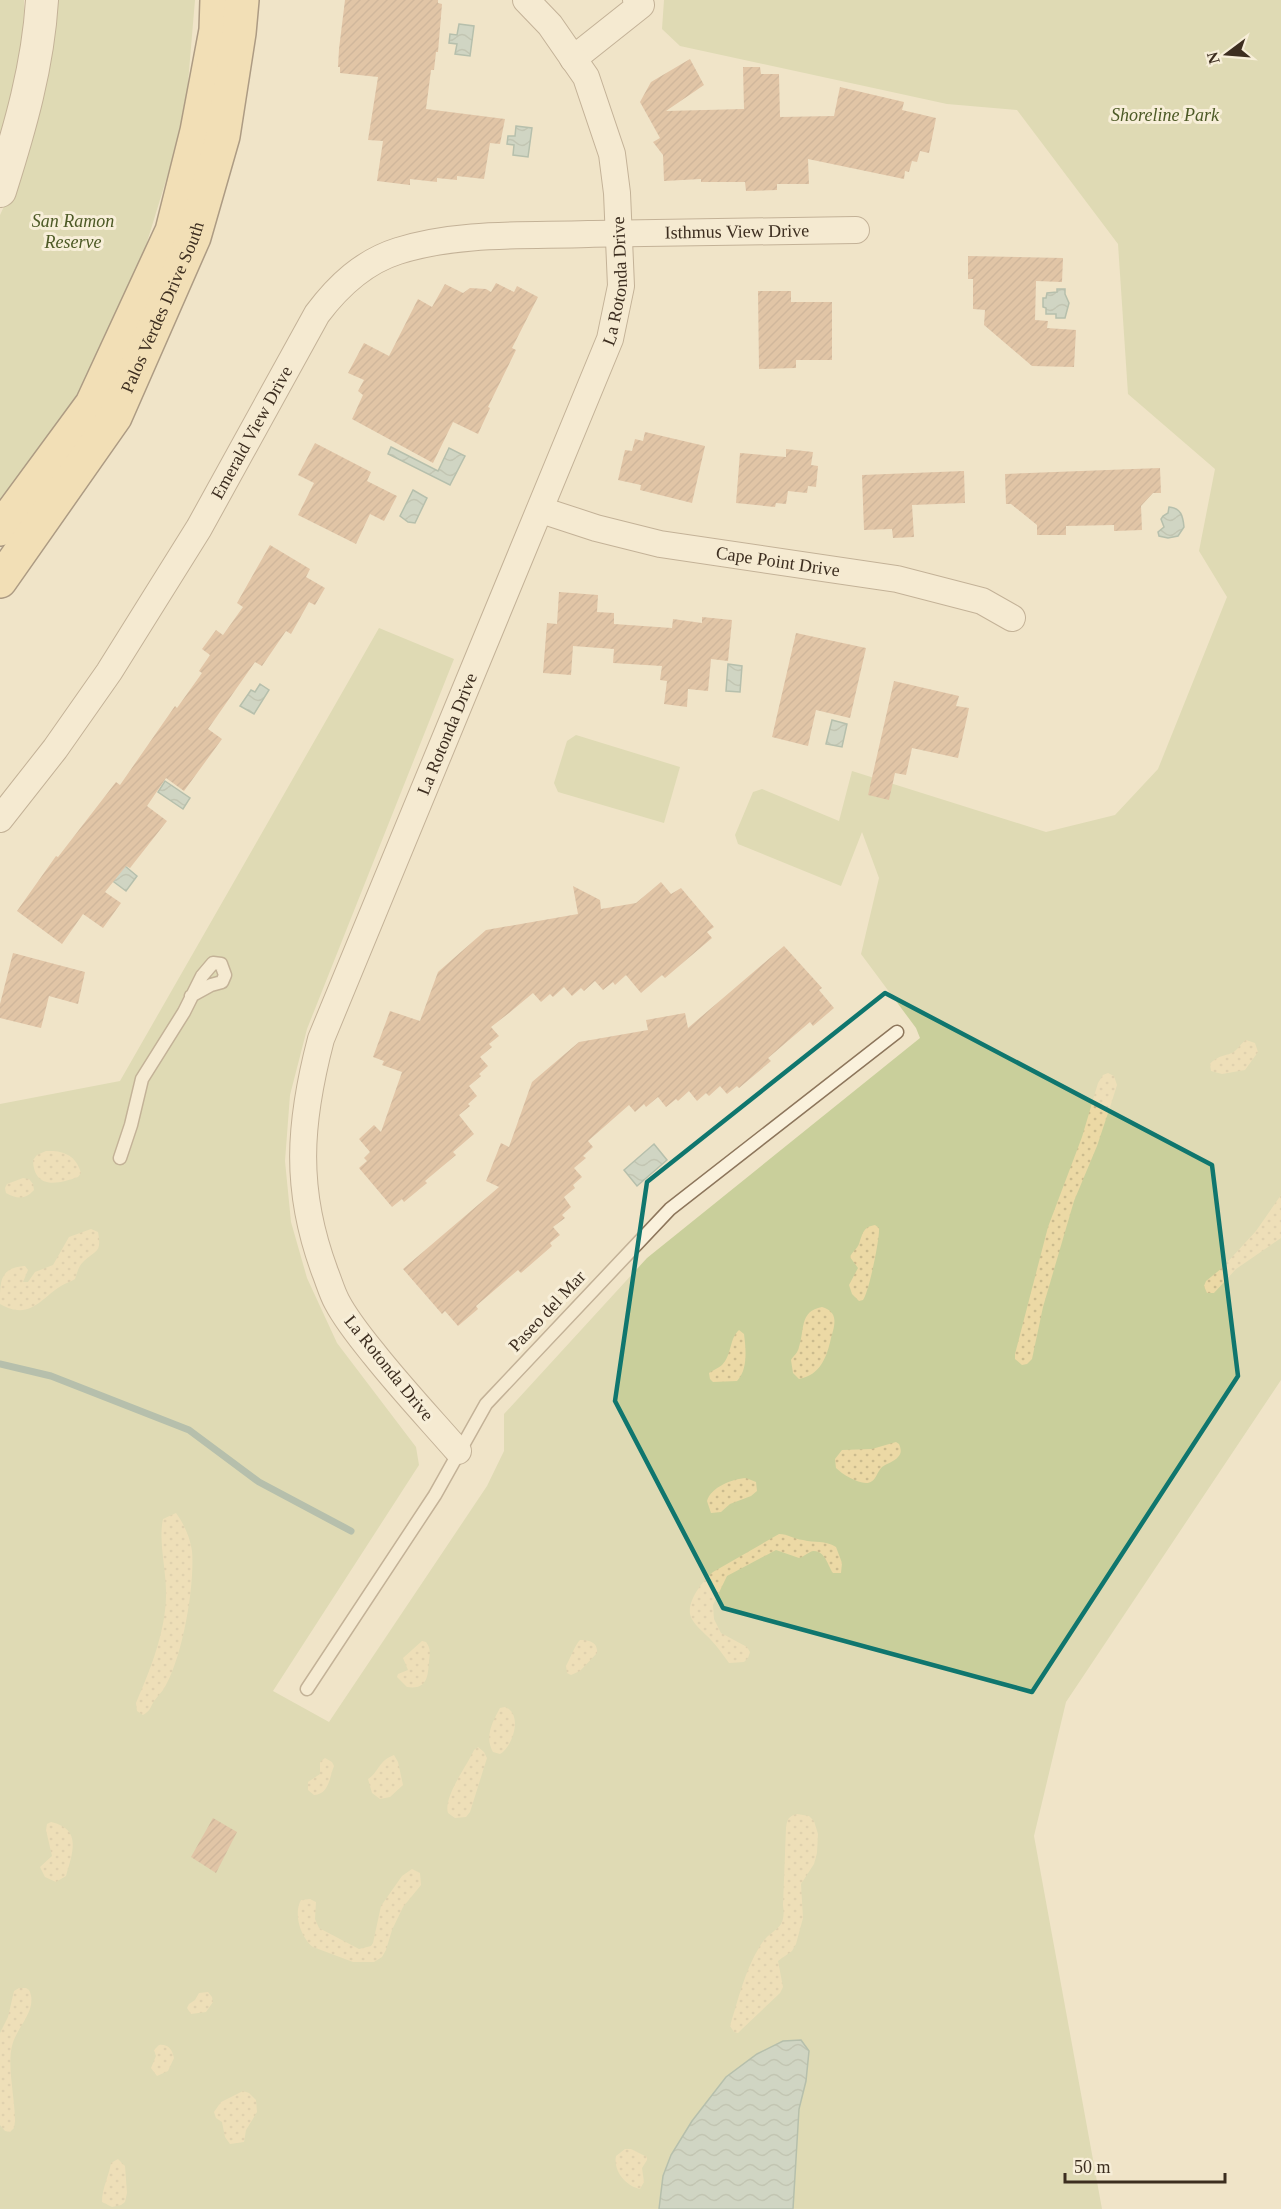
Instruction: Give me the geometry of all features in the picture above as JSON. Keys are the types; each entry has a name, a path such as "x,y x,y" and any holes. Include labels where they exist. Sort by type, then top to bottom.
{"main road":[{"name":"Palos Verdes Drive South","path":"0,529 93,404 172,231 197,130 216,30 217,0"},
{"name":"Palos Verdes Drive South","path":"0,581 115,417 194,237 223,136 242,0"}],"street":[{"path":"0,191 21,124 39,39 42,0"},
{"name":"La Rotonda Drive","path":"458,1451 396,1382 357,1333 337,1302 311,1232 303,1170 304,1125 309,1085 321,1039 610,339 621,286 612,154 586,77 550,25 526,0"},
{"path":"573,59 641,5 636,0"},
{"name":"Isthmus View Drive","path":"619,234 856,230"},
{"name":"Emerald View Drive","path":"0,819 55,749 110,672 199,528 278,381 316,314 333,291 354,273 374,262 397,251 431,244 500,236 619,234"},
{"name":"Cape Point Drive","path":"541,510 596,528 660,544 897,579 982,601 1012,618"}],"lane":[{"path":"120,1158 131,1125 142,1078 191,996"},
{"name":"Paseo del Mar","path":"307,1689 435,1496 486,1404 670,1209 897,1032"}],"highlighted area":[{"path":"885,993 1212,1165 1238,1376 1032,1692 723,1608 615,1401 647,1182"}],"green space":[{"path":"0,0 24,0 24,17 18,67 0,133"},
{"name":"San Ramon Reserve","path":"52,0 195,0 185,118 122,324 69,418 0,513 0,215 29,152 49,55"},
{"name":"Shoreline Park","path":"664,0 1281,0 1281,1380 1066,1702 1034,1836 1102,2209 0,2209 0,1104 120,1081 379,628 454,659 307,1029 290,1095 285,1161 291,1222 307,1278 337,1343 416,1447 419,1465 273,1691 329,1722 487,1486 504,1451 504,1414 647,1258 920,1038 916,1028 861,954 879,878 862,832 841,886 738,844 735,835 753,792 762,789 839,821 852,771 1046,832 1115,815 1158,769 1227,597 1199,551 1215,469 1128,394 1118,244 1017,110 947,104 680,46 662,29"},
{"path":"576,735 680,767 664,823 558,792 554,783 567,741"}],"sand":[{"path":"1246,1040 1255,1043 1258,1052 1245,1070 1222,1074 1211,1071 1210,1064 1233,1052"},
{"path":"1108,1073 1114,1076 1117,1085 1097,1146 1074,1201 1043,1307 1032,1359 1022,1365 1015,1359 1015,1354 1048,1227 1082,1137 1098,1083 1103,1075"},
{"path":"46,1151 58,1151 68,1155 76,1162 81,1173 78,1177 63,1182 42,1180 34,1170 33,1160 37,1155"},
{"path":"23,1178 29,1179 33,1184 34,1190 31,1193 21,1198 6,1193 7,1184"},
{"path":"1281,1195 1281,1238 1236,1269 1214,1293 1207,1293 1204,1286 1206,1281 1222,1268 1256,1231"},
{"path":"875,1225 879,1228 879,1234 874,1265 863,1300 859,1301 852,1294 849,1285 858,1268 850,1257 858,1246 864,1231"},
{"path":"91,1229 98,1232 98,1248 78,1269 75,1279 27,1309 10,1309 0,1304 1,1282 6,1273 11,1269 25,1266 28,1270 23,1282 28,1282 35,1272 53,1265 69,1237"},
{"path":"822,1307 831,1312 834,1320 827,1351 818,1369 807,1377 799,1379 793,1373 791,1360 801,1341 806,1317 815,1309"},
{"path":"739,1330 744,1334 746,1353 741,1376 737,1381 713,1382 709,1373 725,1361"},
{"path":"896,1442 901,1452 895,1460 882,1467 874,1480 869,1483 854,1480 836,1468 835,1459 842,1450 872,1449"},
{"path":"746,1478 756,1482 757,1491 751,1496 730,1504 721,1512 711,1513 707,1501 717,1488"},
{"path":"176,1513 186,1531 192,1551 186,1623 170,1677 150,1709 143,1715 137,1711 136,1703 156,1652 165,1611 163,1519"},
{"path":"779,1534 828,1543 836,1547 842,1563 841,1573 833,1573 823,1556 817,1551 799,1558 776,1550 727,1576 713,1605 714,1619 721,1633 747,1647 750,1652 744,1662 729,1663 716,1645 693,1621 690,1614 691,1602 701,1585 713,1572"},
{"path":"580,1640 592,1642 596,1646 597,1653 580,1671 571,1675 567,1673 566,1666"},
{"path":"422,1641 426,1642 430,1651 427,1677 419,1686 407,1687 397,1677 398,1674 408,1670 403,1658"},
{"path":"505,1707 511,1711 515,1723 509,1745 500,1754 493,1752 489,1735 500,1708"},
{"path":"478,1747 487,1758 470,1812 466,1817 455,1818 448,1813 449,1799 474,1750"},
{"path":"394,1755 398,1762 403,1785 390,1797 380,1799 372,1793 368,1779 385,1760"},
{"path":"325,1758 334,1766 326,1789 314,1795 308,1790 308,1782 320,1774 320,1762"},
{"path":"797,1814 809,1816 814,1821 818,1834 814,1864 801,1884 803,1918 796,1944 792,1951 778,1961 783,1987 780,1993 738,2033 734,2032 730,2026 750,1965 764,1940 783,1920 786,1828 788,1819"},
{"path":"51,1822 68,1830 73,1843 66,1876 56,1882 45,1877 40,1867 52,1856 46,1830 47,1824"},
{"path":"412,1869 420,1873 421,1885 403,1907 382,1957 374,1962 353,1962 313,1947 305,1938 298,1919 298,1912 301,1900 310,1899 316,1902 315,1919 319,1928 359,1949 371,1946 381,1906 402,1876"},
{"path":"19,1988 29,1990 31,2005 12,2046 10,2063 15,2121 14,2128 10,2132 5,2131 0,2125 0,2033 8,2017 14,1991"},
{"path":"208,1992 213,2002 206,2012 191,2014 187,2008 189,2004 199,1993"},
{"path":"159,2045 169,2048 174,2058 168,2071 157,2076 151,2068 156,2056 154,2050"},
{"path":"243,2091 256,2100 257,2112 246,2130 244,2142 230,2144 225,2137 222,2122 216,2118 214,2112 221,2102"},
{"path":"625,2149 631,2149 647,2157 642,2168 644,2182 640,2189 625,2181 617,2167 616,2156"},
{"path":"118,2159 125,2166 127,2193 125,2202 112,2207 102,2202 102,2197 111,2163"}],"water":[{"path":"459,24 474,26 470,56 455,54 457,44 449,43 450,34 457,35"},
{"path":"516,126 532,128 528,157 513,155 514,145 507,144 508,136 515,136"},
{"path":"1057,289 1065,289 1069,303 1065,318 1056,318 1056,314 1046,314 1046,308 1043,307 1043,298 1046,298 1047,293 1057,292"},
{"path":"391,447 438,471 449,448 465,456 450,485 388,454"},
{"path":"413,490 427,498 415,523 408,522 400,516"},
{"path":"1169,507 1181,513 1184,527 1178,536 1168,538 1159,536 1158,532 1164,527 1161,519 1168,513"},
{"path":"728,664 742,666 740,692 726,691"},
{"path":"260,684 269,690 254,714 240,706 251,690 255,692"},
{"path":"832,720 847,724 842,747 826,744"},
{"path":"165,781 190,798 183,809 158,792"},
{"path":"125,866 137,876 126,891 98,870"},
{"path":"654,1144 667,1160 637,1186 624,1170"},
{"path":"801,2040 809,2051 806,2081 799,2109 793,2209 659,2209 663,2176 671,2155 692,2121 726,2077 757,2054 783,2041"}],"building":[{"path":"345,0 438,0 438,3 442,4 438,52 436,52 434,70 431,70 426,109 505,119 500,144 490,143 484,179 457,176 457,180 437,178 437,182 410,179 410,185 377,181 383,141 368,140 378,77 340,73 339,49"},
{"path":"690,59 704,85 666,111 744,109 743,67 760,67 761,74 779,74 780,117 834,116 840,87 904,102 902,110 936,118 929,153 920,151 917,162 912,161 909,172 905,171 904,179 808,159 809,184 777,184 777,190 746,191 745,182 701,182 701,179 664,181 663,155 653,142 660,138 640,102 651,82"},
{"path":"968,256 1063,258 1062,282 1036,281 1035,320 1048,321 1047,328 1076,330 1074,367 1032,366 984,325 985,310 973,309 973,279 968,279"},
{"path":"496,283 514,292 517,286 538,297 512,348 516,350 488,407 490,408 478,434 453,422 433,463 352,419 363,395 358,391 364,380 348,373 364,343 389,356 418,299 432,307 445,284 463,293 470,288 486,289 491,292"},
{"path":"758,291 791,291 791,302 832,302 832,360 796,360 796,368 759,369"},
{"path":"645,432 705,446 692,503 640,490 641,485 618,480 625,450 632,451 635,439 643,441"},
{"path":"315,443 371,472 367,481 397,496 384,521 370,514 356,544 298,515 314,483 298,475"},
{"path":"786,449 813,452 811,465 818,466 816,487 808,486 807,493 788,491 786,504 776,503 775,507 736,503 740,453 786,457"},
{"path":"1160,468 1161,493 1153,493 1141,506 1142,530 1114,531 1114,525 1066,526 1066,535 1037,535 1037,525 1011,504 1006,504 1005,474"},
{"path":"964,471 965,503 912,505 914,537 893,538 892,529 864,530 862,475"},
{"path":"270,545 310,569 306,577 325,588 315,605 309,602 291,634 286,631 262,666 255,662 208,729 222,739 184,791 166,778 147,806 167,821 130,868 126,866 105,892 121,903 103,928 83,914 62,944 17,911 56,856 58,857 116,782 120,785 175,706 177,708 202,673 199,671 210,655 202,649 216,630 223,635 243,607 237,603"},
{"path":"559,592 598,595 597,612 614,613 614,624 672,628 673,619 702,623 702,617 732,620 728,661 711,659 708,691 688,689 687,707 664,704 667,681 660,680 662,666 613,663 614,649 573,646 571,675 543,673 547,623 557,624"},
{"path":"796,633 866,648 850,718 816,710 808,746 772,737"},
{"path":"894,681 959,696 956,706 969,708 958,758 912,748 906,775 895,773 889,800 868,795"},
{"path":"661,882 671,894 681,888 714,927 707,932 712,938 665,978 662,975 641,993 626,975 615,985 613,982 603,990 595,981 584,991 581,988 572,996 564,987 553,997 550,994 541,1002 533,993 491,1027 499,1036 489,1044 492,1047 480,1057 488,1066 479,1074 481,1076 469,1086 477,1096 459,1115 474,1134 453,1152 456,1155 425,1181 427,1183 404,1202 402,1199 392,1207 359,1168 367,1161 364,1158 370,1152 359,1139 374,1125 381,1132 402,1072 382,1065 384,1061 373,1057 390,1011 420,1021 438,972 486,930 578,914 573,886 600,900 601,909 636,903"},
{"path":"784,946 822,988 819,990 834,1008 813,1026 810,1022 768,1058 771,1061 739,1088 737,1086 727,1094 720,1086 709,1096 706,1093 697,1101 689,1091 678,1101 676,1099 666,1107 658,1097 646,1107 644,1104 635,1112 629,1105 588,1141 593,1147 583,1156 586,1158 574,1168 582,1177 573,1185 575,1188 564,1197 571,1207 562,1215 565,1218 553,1227 560,1235 550,1243 552,1246 521,1273 518,1270 476,1306 478,1309 458,1326 445,1311 442,1314 403,1269 499,1187 486,1181 501,1143 509,1147 532,1082 579,1042 648,1030 646,1020 685,1013 688,1028"},
{"path":"13,953 85,972 78,1004 49,996 41,1028 0,1018 0,1004"},
{"path":"213,1818 237,1832 216,1873 191,1857"}],"waterway":[{"path":"0,1364 51,1376 189,1430 259,1482 351,1531"}]}
